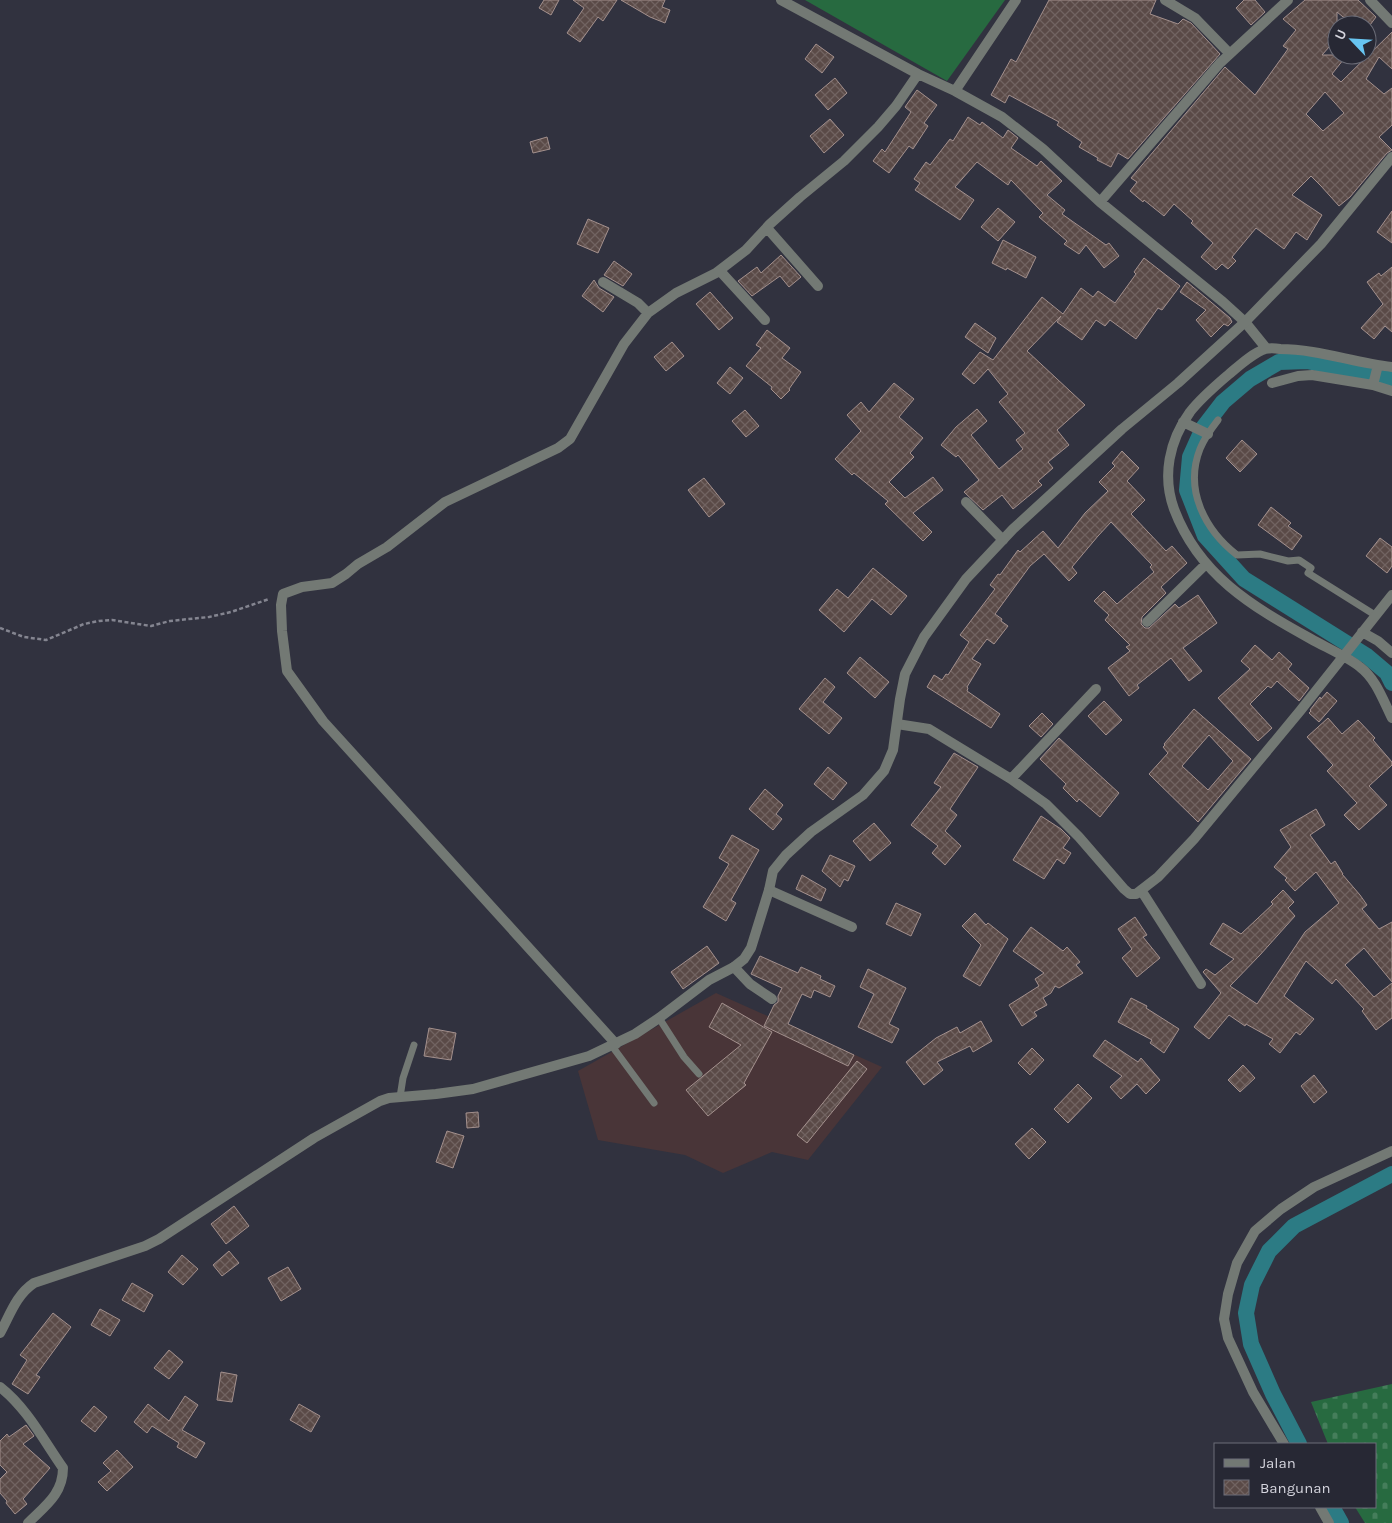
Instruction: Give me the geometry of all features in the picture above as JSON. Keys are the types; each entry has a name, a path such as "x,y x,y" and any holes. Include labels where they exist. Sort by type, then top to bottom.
{"street":[{"path":"781,0 1002,117 1043,149 1100,202 1245,322 1266,348"},
{"path":"955,91 1016,0"},
{"path":"1165,0 1195,18 1230,54"},
{"path":"1100,202 1230,54 1288,0"},
{"path":"1370,0 1392,23"},
{"path":"614,1045 323,721 287,671 282,631 281,605 283,594 302,587 332,583 358,564 387,547 445,502 558,448 570,439 624,344 648,313 676,293 720,270 746,250 800,197 844,161 878,127 896,106 918,74"},
{"path":"0,1334 15,1303 27,1288 34,1283 145,1246 159,1239 314,1138 380,1101 473,1089 589,1056 614,1045 659,1018 709,980 734,967 744,959 751,948 773,871 786,855 811,832 863,795 884,771 893,750 905,674 924,637 966,579 1003,540 1122,429 1178,383 1245,322 1321,244 1392,157"},
{"path":"767,228 818,286"},
{"path":"720,270 765,320"},
{"path":"604,282 638,303 648,313"},
{"path":"1392,367 1377,367 1293,349 1266,348 1242,364 1202,398 1185,423 1171,451 1167,479 1169,496 1182,530 1206,564 1236,593 1272,617 1346,654 1367,673 1376,686 1392,718"},
{"path":"1373,383 1377,367"},
{"path":"1272,383 1298,376 1312,375 1373,383 1392,391"},
{"path":"1185,423 1206,433"},
{"path":"966,502 1003,540"},
{"path":"1147,622 1206,564"},
{"path":"897,724 916,726 929,730 1011,779 1046,804 1079,837 1124,889 1130,894 1136,894 1158,877 1194,839 1392,595"},
{"path":"1361,634 1378,641 1392,653"},
{"path":"1011,779 1096,689"},
{"path":"769,890 852,927"},
{"path":"1141,890 1202,984"},
{"path":"734,967 750,984 772,999"},
{"path":"1283,1443 1253,1392 1228,1338 1224,1319 1228,1294 1237,1263 1256,1232 1281,1209 1314,1187 1392,1151"},
{"path":"0,1387 14,1399 28,1416 64,1468 63,1479 58,1493 28,1523"},
{"path":"1321,1508 1329,1523"}],"lane":[{"path":"1218,420 1206,433 1196,460 1196,488 1201,510 1206,522 1214,533 1237,556 1260,554 1288,561 1299,560 1311,568 1308,573 1375,615"},
{"path":"659,1018 684,1057 699,1074"},
{"path":"400,1097 403,1078 414,1045"},
{"path":"614,1045 654,1103"}],"path":[{"path":"0,628 24,637 46,640 84,624 99,621 112,620 151,626 231,612 283,594"}],"shaded area":[{"path":"716,993 882,1067 808,1160 772,1152 723,1173 685,1155 598,1140 578,1071"}],"green space":[{"path":"805,0 1005,0 947,81"},
{"path":"1392,1384 1392,1523 1365,1523 1356,1508 1377,1508 1377,1443 1328,1443 1311,1402"}],"building":[{"path":"544,0 559,0 551,15 539,8"},
{"path":"573,0 617,0 603,21 598,17 580,42 567,33 584,8"},
{"path":"621,0 665,0 662,7 670,10 665,23 650,17"},
{"path":"1049,0 1156,0 1150,14 1178,24 1183,19 1191,23 1220,54 1128,159 1118,153 1111,167 1079,147 1082,142 1057,125 1059,122 1009,95 1005,103 991,95 1011,59 1016,62"},
{"path":"1244,0 1255,0 1265,12 1251,25 1236,8"},
{"path":"1305,0 1358,0 1374,15 1341,15 1337,12 1337,15 1327,15 1327,49 1322,55 1327,55 1327,65 1339,65 1332,74 1341,82 1358,65 1374,65 1366,79 1384,94 1392,88 1392,125 1379,137 1392,150 1387,153 1350,197 1339,206 1311,176 1292,195 1322,215 1307,240 1296,232 1284,249 1256,228 1232,257 1236,261 1228,269 1222,264 1216,270 1201,257 1213,243 1191,223 1193,221 1174,204 1164,216 1144,200 1143,202 1130,191 1137,182 1131,178 1225,67 1255,95 1288,49 1283,46 1296,30 1283,19","holes":["1325,92 1344,113 1323,131 1306,114"]},
{"path":"1392,32 1392,69 1379,57 1377,60 1377,47"},
{"path":"816,44 834,57 822,73 805,59"},
{"path":"835,78 847,93 828,110 815,95"},
{"path":"917,90 937,105 924,123 928,126 913,149 909,146 889,173 873,161 882,149 885,152 911,112 905,107"},
{"path":"968,117 980,125 982,122 1003,138 1008,130 1018,138 1011,148 1037,166 1041,161 1062,181 1047,195 1065,210 1062,214 1106,245 1109,243 1119,256 1104,268 1086,245 1079,254 1064,244 1067,241 1039,217 1043,213 1011,180 1008,185 977,162 955,187 974,200 960,220 915,190 920,183 914,179 926,162 930,165 950,139 953,141"},
{"path":"830,119 844,135 824,153 810,136"},
{"path":"547,137 550,149 533,153 530,142"},
{"path":"998,208 1015,222 998,241 981,227"},
{"path":"1392,211 1392,243 1377,232"},
{"path":"588,219 609,228 598,253 577,244"},
{"path":"1003,240 1036,257 1026,278 992,263"},
{"path":"781,255 801,277 789,287 780,276 752,296 738,281 757,267 761,273"},
{"path":"1144,258 1180,286 1162,310 1158,308 1136,339 1110,320 1105,326 1096,320 1082,340 1057,322 1061,316 1027,351 1085,405 1057,430 1069,445 1048,462 1053,468 1038,481 1042,485 1013,509 1002,495 983,510 964,492 979,480 958,455 956,457 941,445 956,427 977,409 987,421 971,435 999,469 1023,449 1016,440 1025,433 999,402 1008,394 988,369 974,384 962,374 980,352 993,360 1042,297 1063,314 1081,288 1093,297 1098,291 1115,303 1136,274 1134,272"},
{"path":"614,261 632,274 623,286 604,275"},
{"path":"1392,267 1392,332 1385,326 1374,339 1361,328 1383,304 1367,282 1379,273 1381,276"},
{"path":"594,280 599,288 614,297 603,312 582,296"},
{"path":"1187,282 1230,318 1232,322 1228,326 1224,324 1211,337 1196,320 1206,310 1180,292"},
{"path":"710,292 733,318 719,330 696,304"},
{"path":"975,323 996,338 988,353 965,337"},
{"path":"767,330 790,348 782,358 801,372 790,390 781,399 771,389 772,387 746,366 761,348 756,345"},
{"path":"672,342 684,356 666,371 654,357"},
{"path":"730,367 743,378 730,394 717,383"},
{"path":"894,383 914,399 899,417 923,438 910,453 914,457 889,482 905,498 933,477 943,490 913,513 932,532 923,541 885,504 888,501 854,473 852,475 835,459 861,431 847,415 861,402 869,412"},
{"path":"745,410 759,426 746,437 732,421"},
{"path":"1242,440 1257,454 1240,472 1226,458"},
{"path":"1122,451 1139,468 1127,481 1145,500 1131,514 1166,551 1172,546 1187,563 1161,587 1166,593 1142,617 1141,624 1145,628 1149,628 1175,604 1179,608 1198,595 1217,623 1183,648 1202,671 1189,681 1171,658 1137,685 1139,688 1129,696 1108,668 1130,651 1126,647 1130,645 1105,620 1109,615 1094,601 1104,591 1117,604 1154,572 1150,567 1152,565 1111,522 1072,567 1077,573 1069,581 1044,554 1030,566 995,614 1008,626 994,644 987,639 972,659 981,664 967,687 967,691 1000,714 991,728 927,687 934,675 942,680 946,674 948,675 969,642 960,635 995,589 990,585 998,574 1000,575 1018,550 1020,552 1043,531 1058,548 1085,513 1108,491 1099,482 1115,466 1112,463"},
{"path":"704,478 725,504 709,517 688,490"},
{"path":"1271,507 1291,523 1288,526 1302,536 1292,550 1258,525"},
{"path":"1380,538 1392,547 1392,566 1387,573 1366,556"},
{"path":"873,568 907,596 891,615 872,599 844,632 819,610 837,589 848,598"},
{"path":"1255,645 1272,660 1279,652 1292,664 1288,669 1309,688 1299,701 1277,681 1271,688 1268,686 1250,704 1272,728 1258,741 1218,698 1250,669 1241,661"},
{"path":"860,657 889,682 875,698 847,673"},
{"path":"825,678 835,687 823,702 842,718 829,734 799,709"},
{"path":"1327,692 1337,701 1319,722 1309,713 1320,697 1321,699"},
{"path":"1104,701 1122,720 1106,735 1088,716"},
{"path":"1194,709 1251,759 1198,822 1149,774 1168,753 1163,747","holes":["1209,735 1233,761 1208,790 1182,766"]},
{"path":"1042,713 1053,724 1041,737 1029,726"},
{"path":"1328,718 1342,734 1358,720 1375,738 1373,740 1392,762 1392,765 1369,786 1387,805 1359,830 1344,815 1357,803 1327,771 1333,765 1307,737"},
{"path":"1059,738 1119,793 1100,817 1079,799 1077,802 1063,788 1066,784 1040,759"},
{"path":"954,753 978,767 950,809 957,815 945,831 961,846 945,865 932,853 938,846 911,825 941,787 934,783"},
{"path":"828,767 847,783 833,800 814,784"},
{"path":"765,789 783,805 776,814 782,819 773,830 749,809"},
{"path":"1316,809 1325,825 1310,835 1331,864 1335,861 1342,874 1360,895 1367,905 1362,909 1379,929 1392,922 1392,982 1364,948 1345,965 1374,997 1392,983 1392,1018 1376,1030 1362,1011 1364,1009 1336,979 1332,984 1306,961 1284,996 1314,1019 1300,1035 1296,1032 1280,1053 1269,1044 1273,1039 1246,1024 1245,1026 1229,1015 1209,1039 1194,1027 1221,993 1203,972 1206,969 1215,975 1234,959 1210,944 1223,923 1241,934 1273,904 1271,902 1283,890 1294,902 1288,908 1295,916 1230,986 1257,1004 1305,932 1339,903 1316,872 1295,891 1285,880 1287,878 1274,867 1291,847 1280,830"},
{"path":"1041,816 1061,829 1070,838 1063,848 1071,853 1064,864 1057,859 1044,879 1013,860"},
{"path":"874,823 891,843 870,861 853,841"},
{"path":"732,835 759,850 731,900 736,903 726,921 703,907 729,864 719,858"},
{"path":"830,855 855,866 848,881 844,879 840,887 822,871"},
{"path":"802,875 826,889 821,901 796,889"},
{"path":"896,903 921,914 911,936 886,924"},
{"path":"975,913 986,925 988,923 1008,939 980,986 963,976 981,945 962,926"},
{"path":"1135,917 1147,935 1143,937 1160,958 1137,977 1122,958 1132,949 1118,929"},
{"path":"1031,927 1063,951 1067,947 1080,962 1076,965 1083,973 1059,988 1055,986 1051,993 1043,998 1047,1005 1034,1012 1037,1016 1022,1026 1009,1005 1039,986 1035,979 1044,973 1013,951"},
{"path":"707,946 719,963 683,989 671,972"},
{"path":"760,956 798,973 801,967 821,976 820,979 835,986 830,997 814,990 811,998 802,994 788,1024 854,1055 848,1066 764,1026 774,1005 778,1002 778,996 782,988 751,974"},
{"path":"868,969 906,988 889,1024 899,1029 892,1043 858,1027 874,994 860,987"},
{"path":"1131,998 1147,1006 1146,1008 1179,1029 1164,1053 1150,1043 1152,1040 1118,1022"},
{"path":"722,1003 772,1032 744,1083 746,1085 708,1116 686,1090 741,1045 709,1027"},
{"path":"981,1021 992,1041 973,1052 970,1046 937,1062 943,1070 924,1085 906,1062 936,1038 957,1027 960,1033"},
{"path":"429,1028 456,1033 451,1060 424,1056"},
{"path":"1105,1040 1138,1062 1141,1058 1160,1080 1146,1094 1137,1084 1121,1099 1110,1087 1122,1076 1093,1056"},
{"path":"1032,1048 1044,1060 1030,1075 1018,1063"},
{"path":"857,1061 867,1069 807,1143 797,1135"},
{"path":"1243,1065 1255,1078 1240,1092 1228,1080"},
{"path":"1314,1075 1327,1092 1314,1103 1301,1086"},
{"path":"1078,1084 1092,1098 1068,1123 1054,1109"},
{"path":"478,1112 479,1127 467,1128 466,1113"},
{"path":"1032,1128 1046,1142 1029,1159 1015,1144"},
{"path":"447,1131 464,1136 453,1168 436,1162"},
{"path":"234,1206 249,1226 226,1244 211,1224"},
{"path":"229,1251 239,1263 222,1276 213,1265"},
{"path":"182,1255 198,1269 183,1285 168,1272"},
{"path":"288,1267 301,1289 281,1301 268,1278"},
{"path":"132,1283 153,1295 144,1312 122,1300"},
{"path":"100,1309 120,1320 110,1336 91,1325"},
{"path":"53,1313 71,1327 36,1375 40,1377 28,1394 12,1384 27,1360 20,1355"},
{"path":"169,1350 183,1362 169,1379 154,1368"},
{"path":"221,1372 237,1375 232,1402 217,1400"},
{"path":"185,1396 198,1405 182,1430 205,1443 196,1458 177,1447 179,1443 152,1426 147,1433 134,1422 148,1404 169,1421"},
{"path":"299,1404 320,1416 311,1432 290,1420"},
{"path":"94,1406 107,1417 95,1432 81,1421"},
{"path":"26,1425 34,1436 23,1444 50,1468 23,1499 27,1504 15,1514 0,1493 0,1479 7,1472 0,1465 0,1441 7,1434 9,1437"},
{"path":"117,1450 133,1467 107,1491 98,1482 111,1471 103,1463"}],"waterway":[{"path":"1392,379 1307,361 1279,362 1250,379 1223,402 1203,428 1190,457 1187,490 1205,536 1244,579 1367,656 1387,673 1392,683"},
{"path":"1298,1443 1273,1394 1251,1344 1246,1313 1252,1285 1269,1251 1294,1226 1392,1174"},
{"path":"1333,1508 1341,1523"}]}
